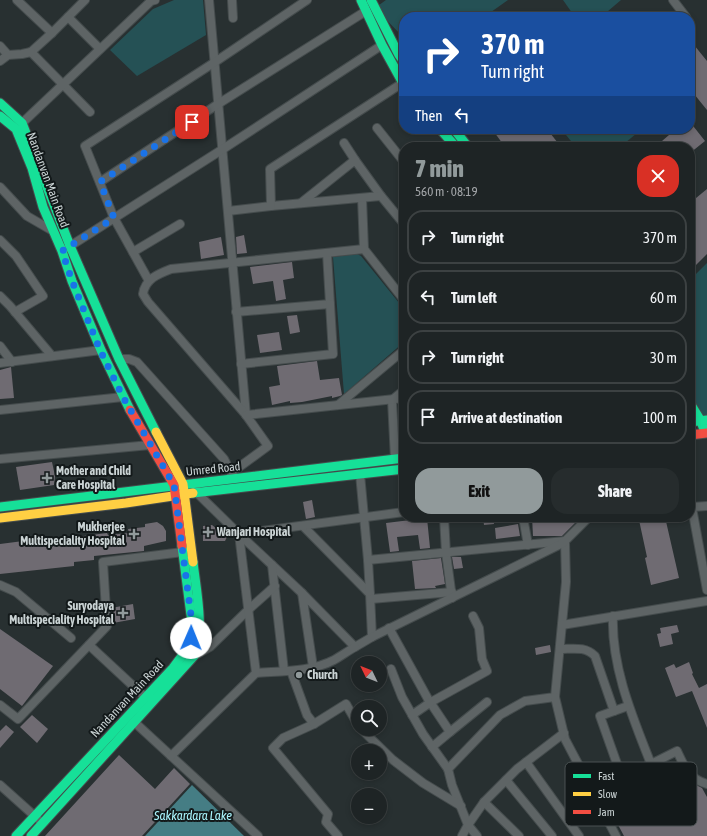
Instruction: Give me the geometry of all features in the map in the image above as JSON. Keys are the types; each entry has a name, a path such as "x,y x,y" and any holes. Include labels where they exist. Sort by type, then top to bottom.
{"main road":[{"path":"361,0 382,45 399,74"},
{"path":"371,0 399,55"},
{"path":"0,103 19,126 66,249 119,359 179,490 198,614 198,647 194,656 131,719 31,836"},
{"name":"Nandanvan Main Road","path":"0,116 19,126 43,207 53,231 66,249 72,281 100,350 123,397 150,445 179,490 183,552 192,623 189,648 173,668 145,697 131,719 16,836"},
{"path":"444,134 452,142"},
{"path":"458,134 464,142"},
{"path":"695,409 704,421 706,433 695,435"},
{"name":"Umred Road","path":"0,507 179,490 196,483 231,476 399,458"},
{"path":"0,518 73,510 179,490 197,493 399,470"}],"street":[{"path":"18,0 52,33"},
{"path":"0,61 8,55 31,52 85,0"},
{"path":"19,126 151,1 155,0"},
{"path":"209,0 246,415"},
{"path":"232,0 233,18"},
{"path":"149,281 114,218 85,146 215,62 307,0"},
{"path":"673,0 682,12"},
{"path":"100,182 218,104 366,11"},
{"path":"68,17 100,49"},
{"path":"66,249 382,45"},
{"path":"0,46 8,55"},
{"path":"31,52 90,112"},
{"path":"271,206 270,169 399,86"},
{"path":"377,128 399,156"},
{"path":"344,143 381,196 399,218"},
{"path":"300,203 355,160"},
{"path":"0,187 27,216 53,231"},
{"path":"228,211 381,196"},
{"path":"362,198 364,249 399,294"},
{"path":"133,252 180,224"},
{"path":"0,240 16,256 43,296 15,312"},
{"path":"231,476 268,446 246,415 148,302 143,294 144,289 149,281 156,275 171,269 364,249"},
{"path":"241,364 333,354 327,253"},
{"path":"0,296 52,356"},
{"path":"236,312 330,304"},
{"path":"0,346 12,362"},
{"path":"0,363 100,350"},
{"path":"338,405 399,354"},
{"path":"119,359 129,359 137,362 224,459 231,476 233,489"},
{"path":"392,400 399,394"},
{"path":"0,410 123,397"},
{"path":"246,415 399,399"},
{"path":"392,400 399,458"},
{"path":"0,459 150,445"},
{"path":"360,474 371,597 372,637"},
{"path":"196,483 197,493 302,593 355,646"},
{"path":"695,507 707,506"},
{"path":"239,534 399,513"},
{"path":"444,522 446,553 452,595"},
{"path":"524,522 528,545"},
{"path":"170,756 256,673 288,671 333,660 355,646 452,595 565,541 584,522"},
{"path":"695,522 707,590"},
{"path":"303,526 371,597 452,595"},
{"path":"239,534 256,673"},
{"path":"368,560 565,541"},
{"path":"565,541 566,582 555,696 565,739 577,762"},
{"path":"0,705 18,719 107,626 103,562 183,552"},
{"path":"272,565 288,671 307,715 314,724"},
{"path":"0,585 16,592 71,638"},
{"path":"194,656 210,648 248,610 275,586"},
{"path":"302,593 313,666"},
{"path":"562,625 707,601"},
{"path":"412,715 431,702 488,671 482,659 479,628 473,616"},
{"path":"613,616 616,653 628,706 650,762"},
{"path":"389,628 431,702 450,732"},
{"path":"89,645 145,697"},
{"path":"560,649 584,648 589,650 595,656 614,711"},
{"path":"391,669 402,697 412,715 448,769 468,825 477,836"},
{"path":"448,769 500,715 525,701 555,696"},
{"path":"432,747 487,702"},
{"path":"338,836 326,822 328,814 273,748 283,738 314,724 346,704 351,713"},
{"path":"616,762 600,716 628,706"},
{"path":"131,719 258,836"},
{"path":"462,836 484,802 526,762 564,733"},
{"path":"368,736 393,760 423,783 461,806"},
{"path":"655,762 677,751 683,762"},
{"path":"526,762 565,816"},
{"path":"506,780 552,836"},
{"path":"697,781 707,784"},
{"path":"0,785 42,823"},
{"path":"484,802 519,836"},
{"path":"572,826 579,836"},
{"path":"611,826 616,836"}],"shaded area":[{"path":"174,0 203,0 206,35 137,76 110,50 153,9"},
{"path":"386,0 508,0 491,12 399,12 399,33 375,8"},
{"path":"563,0 621,0 607,12 571,12"},
{"path":"565,134 636,134 626,142 572,142"},
{"path":"357,254 361,256 399,303 399,346 344,394 333,257"},
{"path":"707,263 707,420 695,409 695,275"}],"water":[{"name":"Sakkardara Lake","path":"192,785 244,836 145,836"}],"building":[{"path":"695,46 707,61 707,110 695,95"},
{"path":"695,128 705,141 695,149 695,142 661,142 670,134 695,134"},
{"path":"496,134 551,134 557,142 501,142"},
{"path":"707,189 707,254 695,266 695,199"},
{"path":"244,235 247,253 237,254 236,237"},
{"path":"221,237 224,255 201,259 199,242"},
{"path":"292,262 294,278 283,280 286,299 276,301 273,281 253,284 250,267"},
{"path":"297,315 300,332 290,334 287,316"},
{"path":"279,332 282,350 260,353 257,335"},
{"path":"317,361 320,380 339,378 342,395 332,398 332,396 302,402 290,403 290,401 272,405 269,387 280,385 277,366"},
{"path":"11,367 14,398 0,399 0,370"},
{"path":"52,462 55,476 54,485 20,490 16,467"},
{"path":"312,500 315,517 306,519 303,502"},
{"path":"399,521 427,522 430,548 420,549 418,535 397,537 399,551 390,552 386,523"},
{"path":"157,522 163,526 166,531 166,541 144,546 144,551 94,556 94,560 74,562 74,566 0,574 0,544 31,540 52,540 107,533 108,535 129,533 128,529 145,527 145,524"},
{"path":"484,522 494,522 494,524 484,525"},
{"path":"532,522 576,522 562,536 533,536"},
{"path":"639,522 666,522 679,578 651,585 645,558 647,557"},
{"path":"518,524 520,536 496,539 495,528"},
{"path":"212,525 227,537 225,541 203,541 203,526"},
{"path":"452,557 461,557 463,568 454,569"},
{"path":"441,558 445,584 435,586 436,588 415,589 412,561"},
{"path":"133,604 135,619 113,623 111,608"},
{"path":"677,625 679,632 671,634 673,644 660,647 657,634 661,633 660,628"},
{"path":"0,629 53,666 22,706 0,689"},
{"path":"550,645 551,652 536,655 535,648"},
{"path":"689,662 693,673 692,674 699,688 707,684 707,728 692,691 676,697 665,668 674,664 676,668"},
{"path":"32,715 48,729 37,743 20,727"},
{"path":"6,725 14,732 0,748 0,731"},
{"path":"119,755 155,789 174,768 190,784 142,836 45,836"},
{"path":"697,786 702,788 707,797 707,836 624,836 619,826 697,826"}],"traffic: fast":[{"path":"361,0 382,45 399,76"},
{"path":"371,0 399,55"},
{"path":"0,103 22,123 70,246 119,359 156,432"},
{"path":"0,116 16,129 32,168 43,207 62,251 72,281 101,350 130,410"},
{"path":"444,134 452,142"},
{"path":"458,134 464,142"},
{"path":"695,411 703,427"},
{"path":"695,421 707,420"},
{"path":"0,507 399,459"},
{"path":"193,493 399,470"},
{"path":"16,836 173,668 188,648 192,631 192,623 182,546"},
{"path":"31,836 194,656 199,635 199,610 193,562"}],"traffic: slow":[{"path":"156,432 183,484 193,562"},
{"path":"0,518 126,503 193,493"}],"traffic: jam":[{"path":"130,410 174,485 182,546"},
{"path":"695,434 707,433"}],"place":[{"name":"Mother and Child Care Hospital","path":"47,478"},
{"name":"Wanjari Hospital","path":"208,532"},
{"name":"Mukherjee Multispeciality Hospital","path":"134,534"},
{"name":"Suryodaya Multispeciality Hospital","path":"123,613"},
{"name":"Church","path":"299,675"}],"route":[{"path":"191,638 192,623 174,485 123,397 100,350 72,281 62,251 114,218 100,182 192,122"}]}
